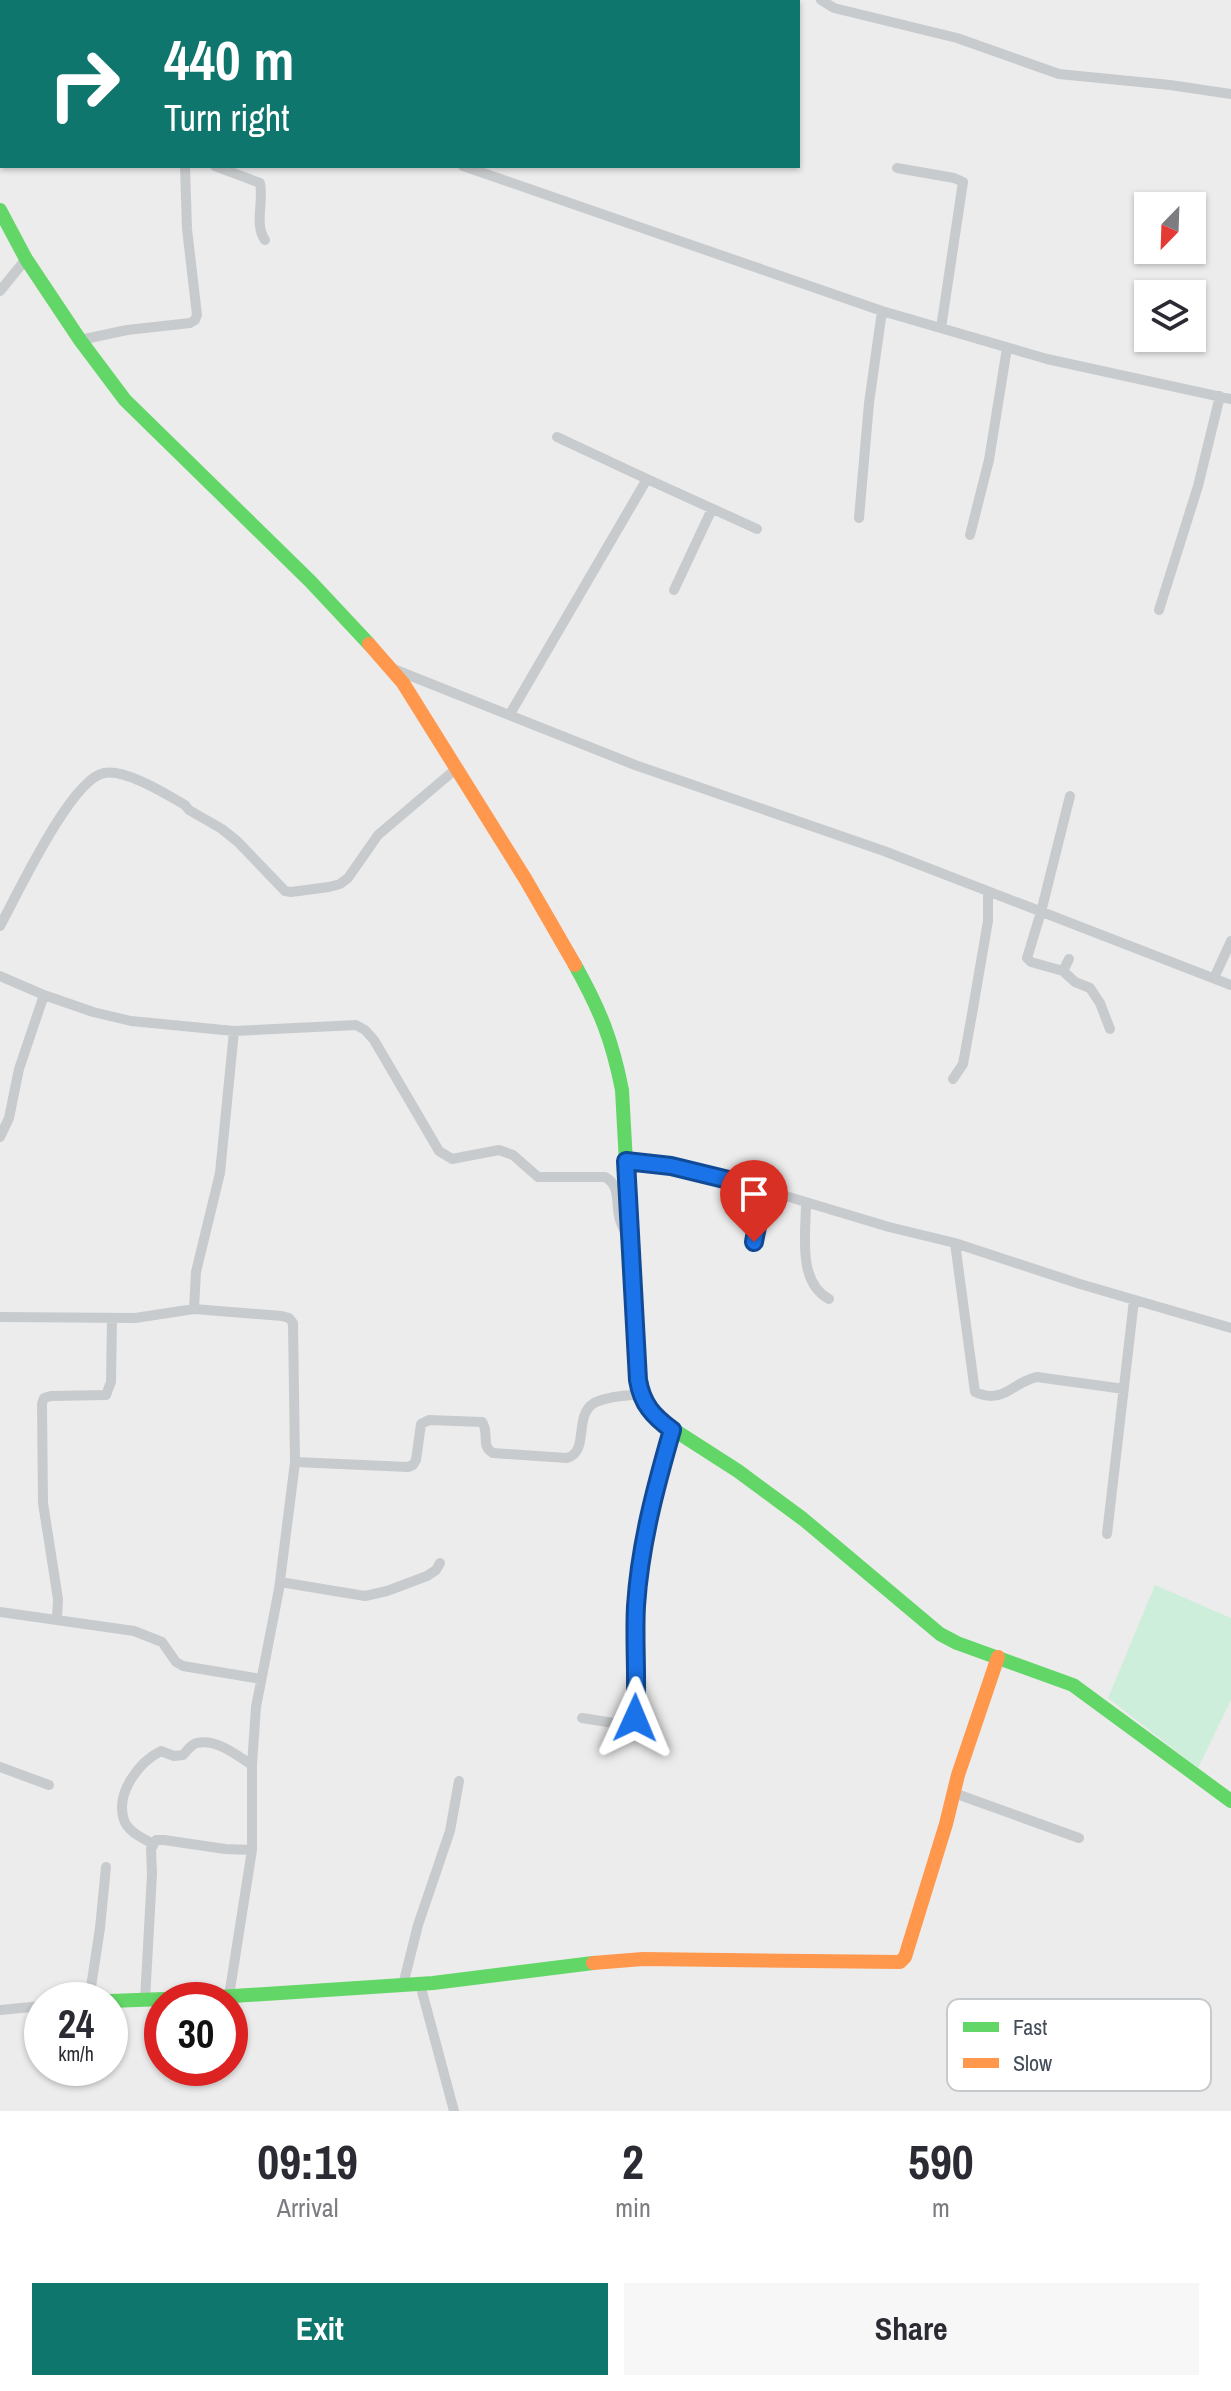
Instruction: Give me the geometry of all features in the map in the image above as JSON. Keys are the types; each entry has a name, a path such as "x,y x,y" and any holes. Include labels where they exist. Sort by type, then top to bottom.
{"main road":[{"path":"0,210 26,259 125,400 310,581 391,668 413,697 526,880 588,989 606,1025 620,1075 640,1394 652,1414 803,1519 940,1634 1073,1685 1231,1801"},
{"path":"248,1995 420,1984 643,1959 900,1962 905,1957 958,1775 998,1657"}],"street":[{"path":"821,0 834,8 957,38 1059,74 1231,94"},
{"path":"80,340 195,320 185,168"},
{"path":"220,168 260,183 259,230 265,240"},
{"path":"469,168 882,311 1047,359 1226,398 1159,610"},
{"path":"897,168 963,182 941,328"},
{"path":"0,291 26,259"},
{"path":"859,518 869,403 882,311"},
{"path":"970,535 989,460 1007,348"},
{"path":"557,437 757,529"},
{"path":"510,714 647,479"},
{"path":"674,590 712,509"},
{"path":"391,668 674,779 884,851 1231,985"},
{"path":"0,926 62,815 93,778 104,773 117,773 185,805 238,842 280,886 291,892 340,884 348,878 378,835 457,768"},
{"path":"1070,796 1027,958 1031,962 1063,971 1075,982 1090,988 1100,1003 1110,1029"},
{"path":"953,1079 963,1064 988,921 988,892"},
{"path":"1214,978 1231,941"},
{"path":"1063,971 1069,959"},
{"path":"0,976 93,1012 131,1021 234,1031 305,1029 346,1024 365,1030 445,1156 452,1159 499,1150 513,1155 538,1177 605,1177 615,1187 619,1218 630,1241"},
{"path":"0,1137 9,1118 19,1069 44,995"},
{"path":"194,1309 196,1272 220,1173 234,1031"},
{"path":"626,1161 671,1166 749,1185 889,1227 955,1243 1231,1328"},
{"path":"749,1185 757,1190 759,1198 754,1242"},
{"path":"806,1202 806,1262 811,1281 829,1299"},
{"path":"955,1243 975,1392 1001,1396 1037,1377 1124,1389"},
{"path":"1107,1534 1134,1300"},
{"path":"0,1317 135,1318 194,1309 282,1316 293,1323 295,1462 280,1582 261,1679 252,1765 252,1850 231,1982"},
{"path":"57,1619 58,1599 43,1503 42,1404 44,1398 51,1396 106,1395 111,1382 112,1318"},
{"path":"295,1462 408,1467 416,1460 421,1424 429,1420 482,1422 486,1429 486,1445 493,1453 567,1458 578,1450 582,1419 592,1404 640,1394"},
{"path":"582,1718 626,1725 635,1718 636,1607 641,1552 672,1430"},
{"path":"280,1582 365,1596 427,1576 440,1563"},
{"path":"0,1612 134,1631 162,1642 176,1662 183,1666 261,1679"},
{"path":"153,1844 135,1834 124,1821 123,1810 124,1793 131,1778 154,1755 161,1751 174,1756 183,1755 194,1743 201,1742 217,1745 252,1765"},
{"path":"0,1767 49,1785"},
{"path":"403,1985 418,1925 450,1831 459,1781"},
{"path":"954,1793 1079,1838"},
{"path":"146,1982 151,1849 156,1840 252,1850"},
{"path":"92,1982 106,1867"},
{"path":"420,1984 454,2111"},
{"path":"0,2010 24,2008"}],"green space":[{"path":"1155,1585 1231,1618 1231,1700 1198,1768 1108,1698"}],"traffic: fast":[{"path":"0,210 26,259 125,400 310,581 369,644"},
{"path":"575,965 604,1025 622,1090 638,1380 643,1402 657,1419 738,1471 803,1519 940,1634 1073,1685 1231,1801"},
{"path":"128,2000 433,1983 593,1963"}],"traffic: slow":[{"path":"369,644 403,683 526,880 575,965"},
{"path":"593,1963 643,1959 900,1962 905,1957 958,1775 998,1657"}],"route":[{"path":"635,1718 636,1607 641,1552 672,1430 652,1414 640,1394 626,1161 671,1166 749,1185 757,1190 758,1218 754,1242"}]}
